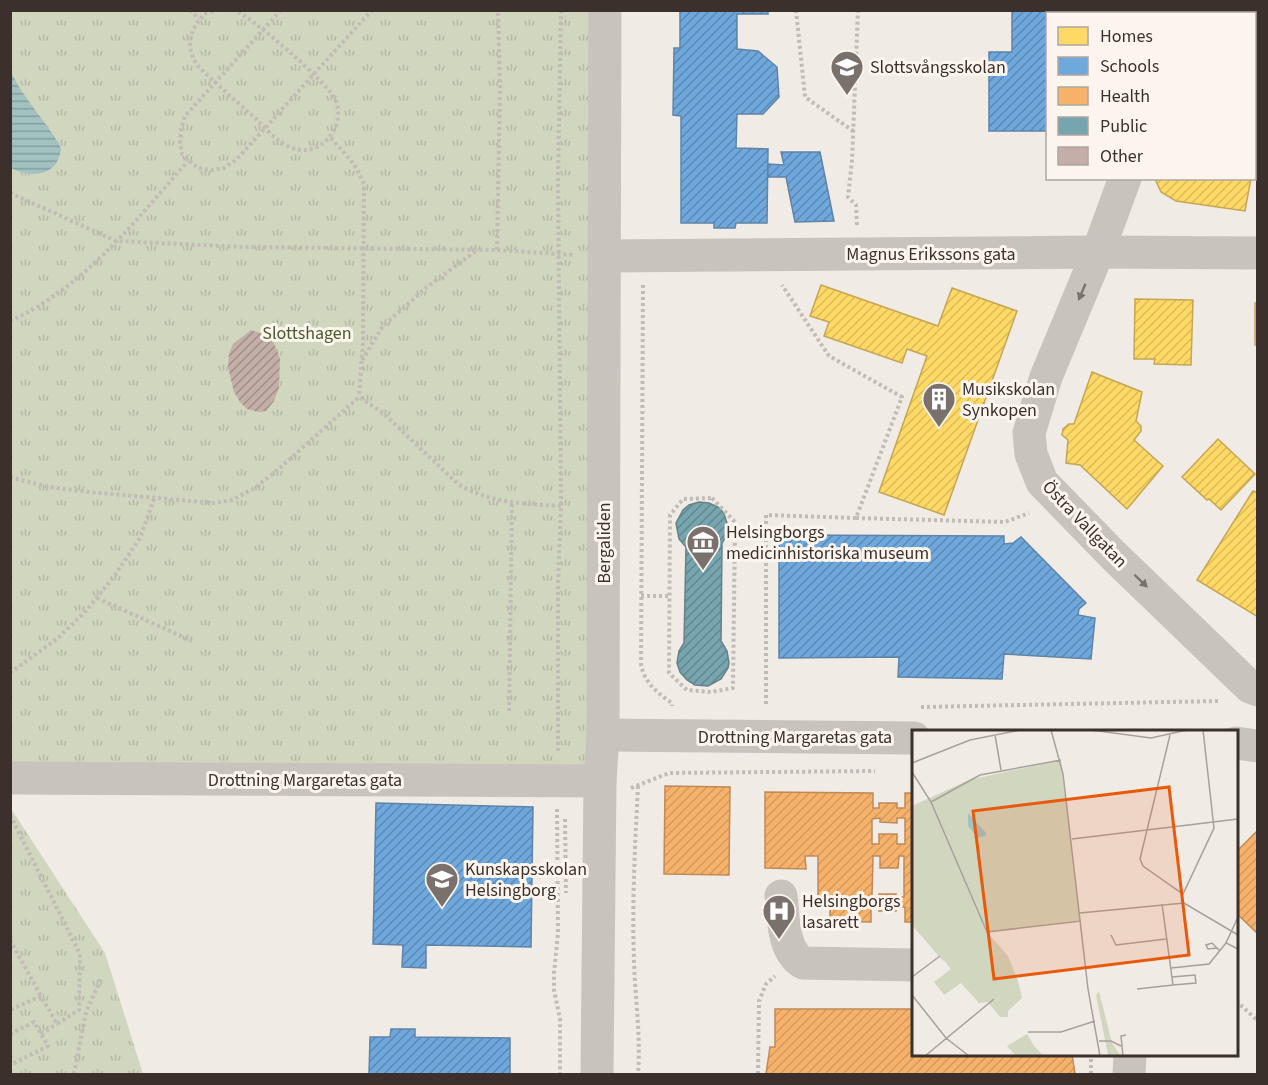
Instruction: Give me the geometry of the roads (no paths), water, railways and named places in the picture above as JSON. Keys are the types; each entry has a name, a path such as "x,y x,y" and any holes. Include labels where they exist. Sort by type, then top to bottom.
{"street":[{"name":"Bergaliden","path":"597,1074 600,781 603,735 605,10"},
{"name":"Östra Vallgatan","path":"1124,180 1098,252 1046,377 1029,432 1031,454 1042,482 1114,556 1250,687 1243,695"},
{"name":"Magnus Erikssons gata","path":"605,256 1257,253"},
{"name":"Drottning Margaretas gata","path":"603,735 671,737 912,722"},
{"path":"1238,743 1257,746"},
{"name":"Drottning Margaretas gata","path":"10,778 600,781"},
{"path":"781,896 788,946 795,958 803,963 912,965"},
{"path":"1129,1074 1130,1055"}],"water":[{"path":"10,70 15,81 61,148 55,164 43,173 28,173 11,168"}],"place":[{"name":"Slottsvångsskolan","path":"847,96"},
{"name":"Musikskolan Synkopen","path":"939,428"},
{"name":"Helsingborgs medicinhistoriska museum","path":"703,571"},
{"name":"Kunskapsskolan Helsingborg","path":"442,908"},
{"name":"Helsingborgs lasarett","path":"779,940"}],"park label":[{"name":"Slottshagen","path":"307,333"}]}
